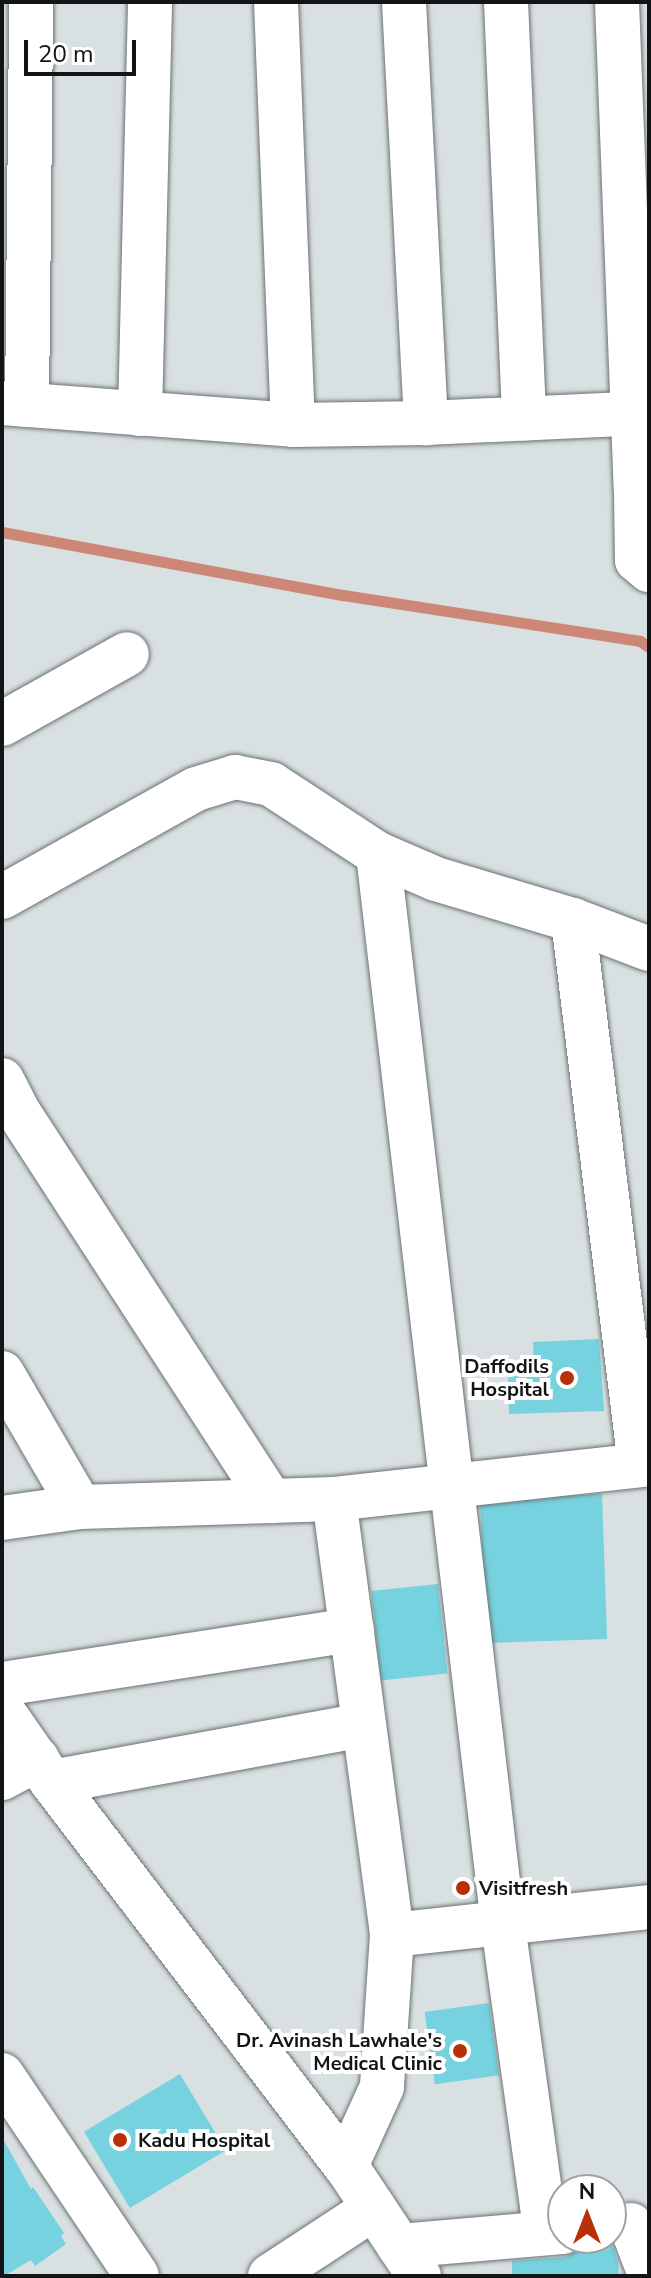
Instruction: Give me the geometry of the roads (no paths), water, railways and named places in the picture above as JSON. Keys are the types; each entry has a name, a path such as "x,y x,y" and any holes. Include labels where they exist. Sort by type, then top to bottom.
{"street":[{"path":"31,2 15,404 293,425 426,423 640,413"},
{"path":"140,414 150,2"},
{"path":"276,2 293,425"},
{"path":"404,2 426,423"},
{"path":"506,2 524,419"},
{"path":"617,2 643,491 637,560 649,570"},
{"path":"2,724 127,654"},
{"path":"2,897 196,789 235,777 271,784 378,854 436,879 573,920 649,949"},
{"path":"378,854 455,1486 503,1925 547,2185"},
{"path":"2,1518 80,1507 334,1499 645,1464 573,920"},
{"path":"8,1104 271,1501"},
{"path":"2,1373 80,1507"},
{"path":"334,1499 392,1935 382,2087 346,2166"},
{"path":"2,1684 352,1630"},
{"path":"2,1710 30,1773 346,2166 409,2261 547,2234"},
{"path":"30,1773 364,1725"},
{"path":"392,1935 649,1907"},
{"path":"2,2075 137,2276"},
{"path":"270,2276 374,2208"},
{"path":"630,2225 649,2272"}],"waterway":[{"path":"2,532 343,595 640,641 649,647"}],"place":[{"name":"Daffodils Hospital","path":"567,1378"},
{"name":"Visitfresh","path":"463,1888"},
{"name":"Dr. Avinash Lawhale's Medical Clinic","path":"460,2051"},
{"name":"Kadu Hospital","path":"120,2140"}]}
